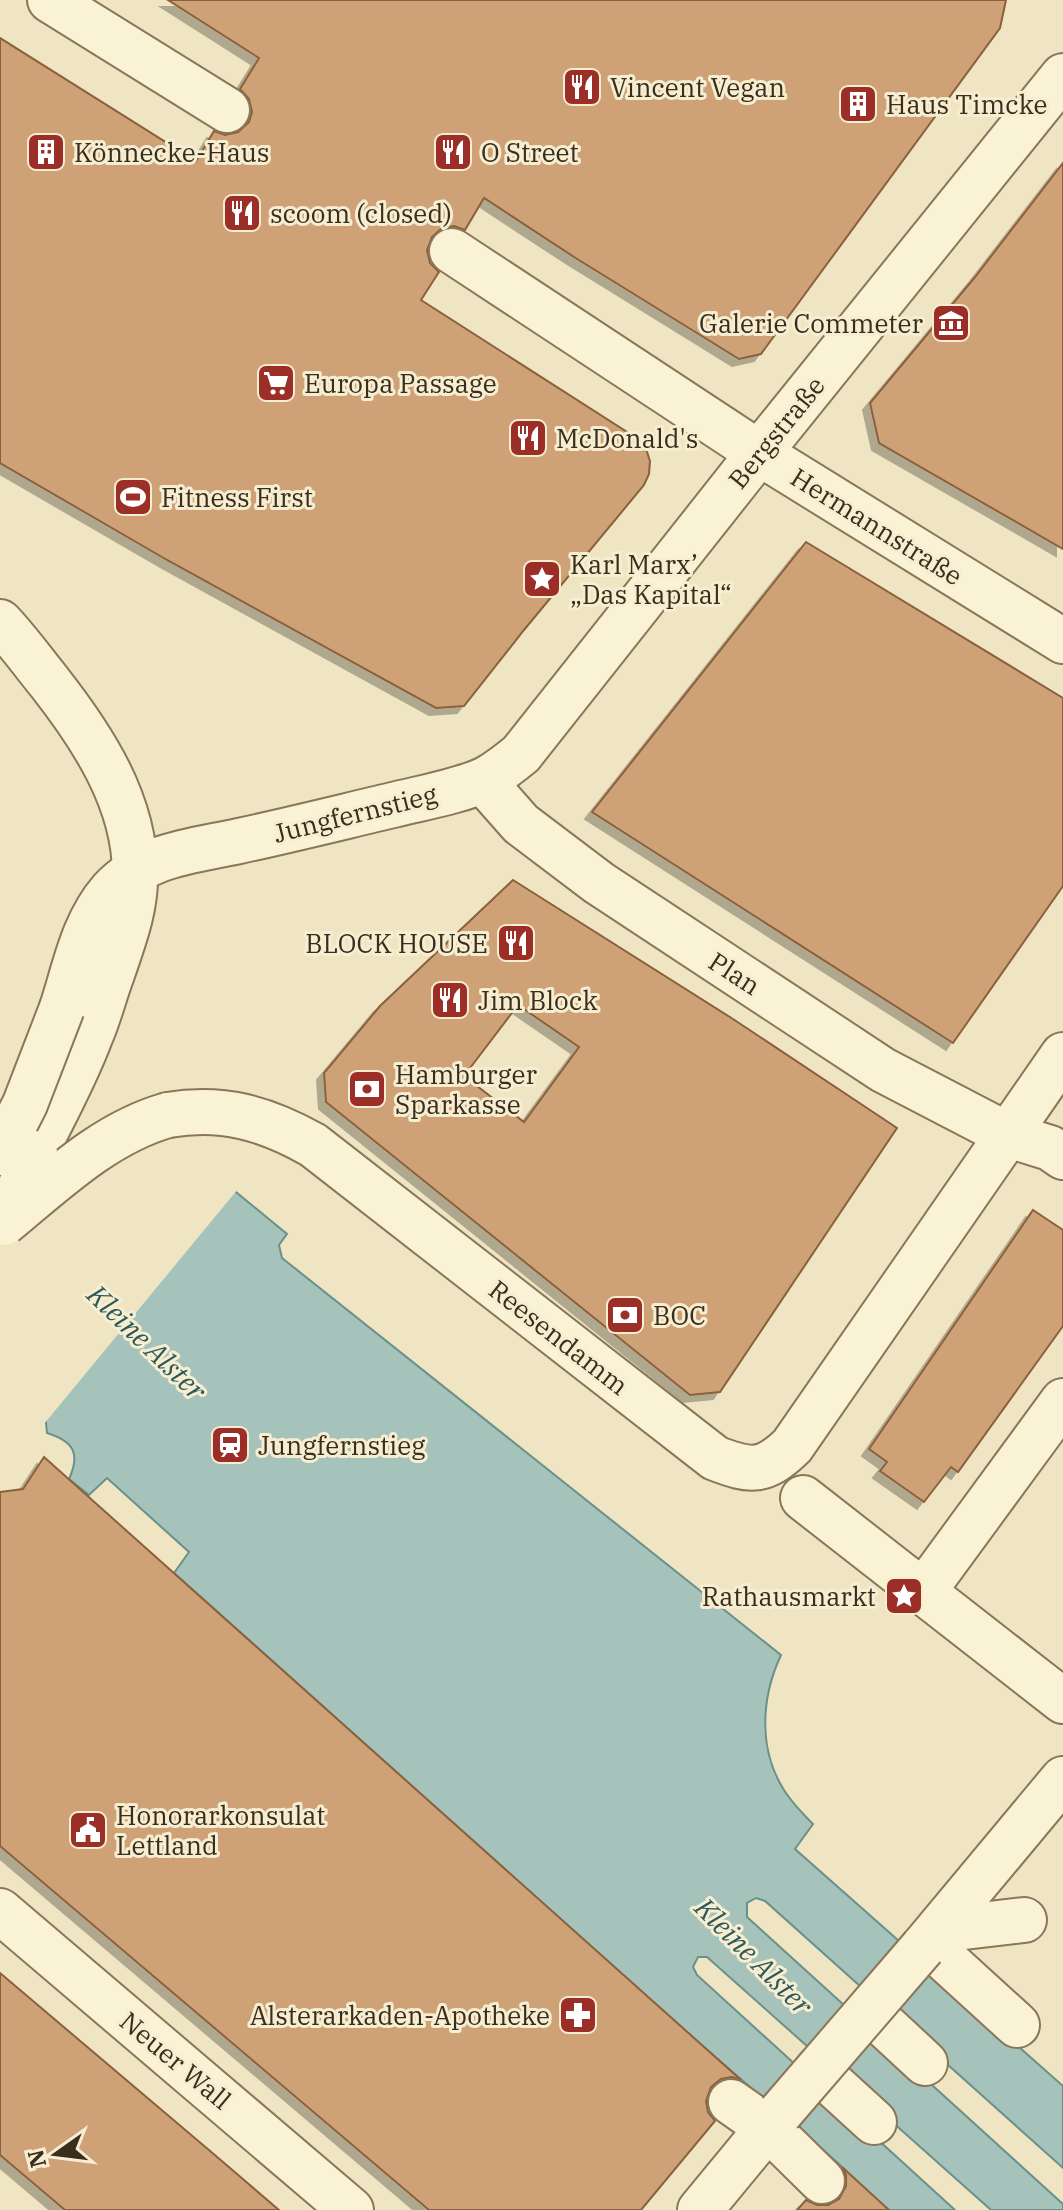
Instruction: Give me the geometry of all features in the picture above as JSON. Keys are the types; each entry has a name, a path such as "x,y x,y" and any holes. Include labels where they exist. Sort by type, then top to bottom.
{"street":[{"path":"50,0 227,110"},
{"name":"Bergstraße","path":"483,781 521,754 1063,76"},
{"name":"Hermannstraße","path":"452,251 759,453 1063,641"},
{"path":"0,622 20,643 88,734 117,792 133,843 154,862 109,893 85,934 73,1078 2,1227"},
{"path":"0,650 50,684"},
{"name":"Jungfernstieg","path":"154,862 483,781"},
{"name":"Plan","path":"483,781 521,824 599,883 883,1070 1008,1135 1050,1148 1063,1157"},
{"path":"0,1153 25,1104 77,1022"},
{"path":"1008,1135 1063,1055"},
{"name":"Reesendamm","path":"2,1227 105,1143 133,1127 168,1115 201,1112 239,1115 263,1121 313,1145 715,1458 737,1467 757,1468 775,1462 792,1446 1008,1135"},
{"path":"923,1592 1063,1401"},
{"path":"803,1498 1063,1701"},
{"path":"700,2210 1063,1779"},
{"name":"Neuer Wall","path":"0,1911 351,2210"},
{"path":"930,1940 1024,1920"},
{"path":"930,1940 1017,2025"},
{"path":"869,2011 925,2063"},
{"path":"817,2070 874,2122"},
{"path":"731,2102 774,2121 822,2181"}],"water":[{"name":"Kleine Alster","path":"0,952 236,1192 287,1234 279,1245 282,1258 781,1655 769,1688 766,1741 784,1790 813,1824 795,1849 1063,2086 1063,2168 765,1901 756,1898 747,1903 747,1917 1063,2204 1063,2210 991,2210 707,1957 698,1957 693,1967 697,1975 955,2210 876,2210 868,2193 838,2163 698,2042 174,1573 189,1552 107,1478 89,1495 69,1479 74,1462 72,1449 63,1440 47,1433"}],"pier":[{"path":"0,948 238,1189 44,1424 41,1418 0,1392"}],"building":[{"name":"Europa Passage","path":"168,0 1006,0 1000,28 761,354 739,359 484,198 465,230 454,226 442,228 432,237 427,250 430,263 439,272 421,300 638,439 650,461 644,485 464,706 436,708 167,560 0,463 0,38 196,161 214,131 225,135 238,132 249,122 252,112 249,99 240,89 259,58"},
{"path":"1063,163 1063,549 879,443 870,403 975,277"},
{"path":"806,542 1063,698 1063,886 953,1043 592,812"},
{"path":"513,880 733,1019 897,1128 720,1392 690,1395 326,1102 324,1073 380,1006","holes":["518,1005 579,1047 524,1122 464,1076"]},
{"path":"1033,1210 1063,1230 1063,1326 958,1472 951,1467 924,1502 880,1471 887,1462 869,1449"},
{"path":"44,1457 741,2080 732,2077 721,2079 711,2087 706,2101 708,2112 715,2121 641,2210 429,2210 0,1846 0,1492 23,1489"},
{"path":"0,1973 279,2210 65,2210 0,2155"},
{"path":"842,2167 889,2210 797,2210 806,2200 817,2205 828,2205 839,2199 846,2186"}],"place":[{"name":"Vincent Vegan","path":"582,87"},
{"name":"Haus Timcke","path":"858,104"},
{"name":"Könnecke-Haus","path":"46,152"},
{"name":"O Street","path":"453,152"},
{"name":"scoom (closed)","path":"242,213"},
{"name":"Galerie Commeter","path":"951,323"},
{"name":"Europa Passage","path":"276,383"},
{"name":"McDonald's","path":"528,438"},
{"name":"Fitness First","path":"133,497"},
{"name":"Karl Marx’ „Das Kapital“","path":"542,579"},
{"name":"BLOCK HOUSE","path":"516,943"},
{"name":"Jim Block","path":"450,1000"},
{"name":"Hamburger Sparkasse","path":"367,1089"},
{"name":"BOC","path":"625,1315"},
{"name":"Jungfernstieg","path":"230,1445"},
{"name":"Rathausmarkt","path":"904,1596"},
{"name":"Honorarkonsulat Lettland","path":"88,1830"},
{"name":"Alsterarkaden-Apotheke","path":"578,2015"}]}
